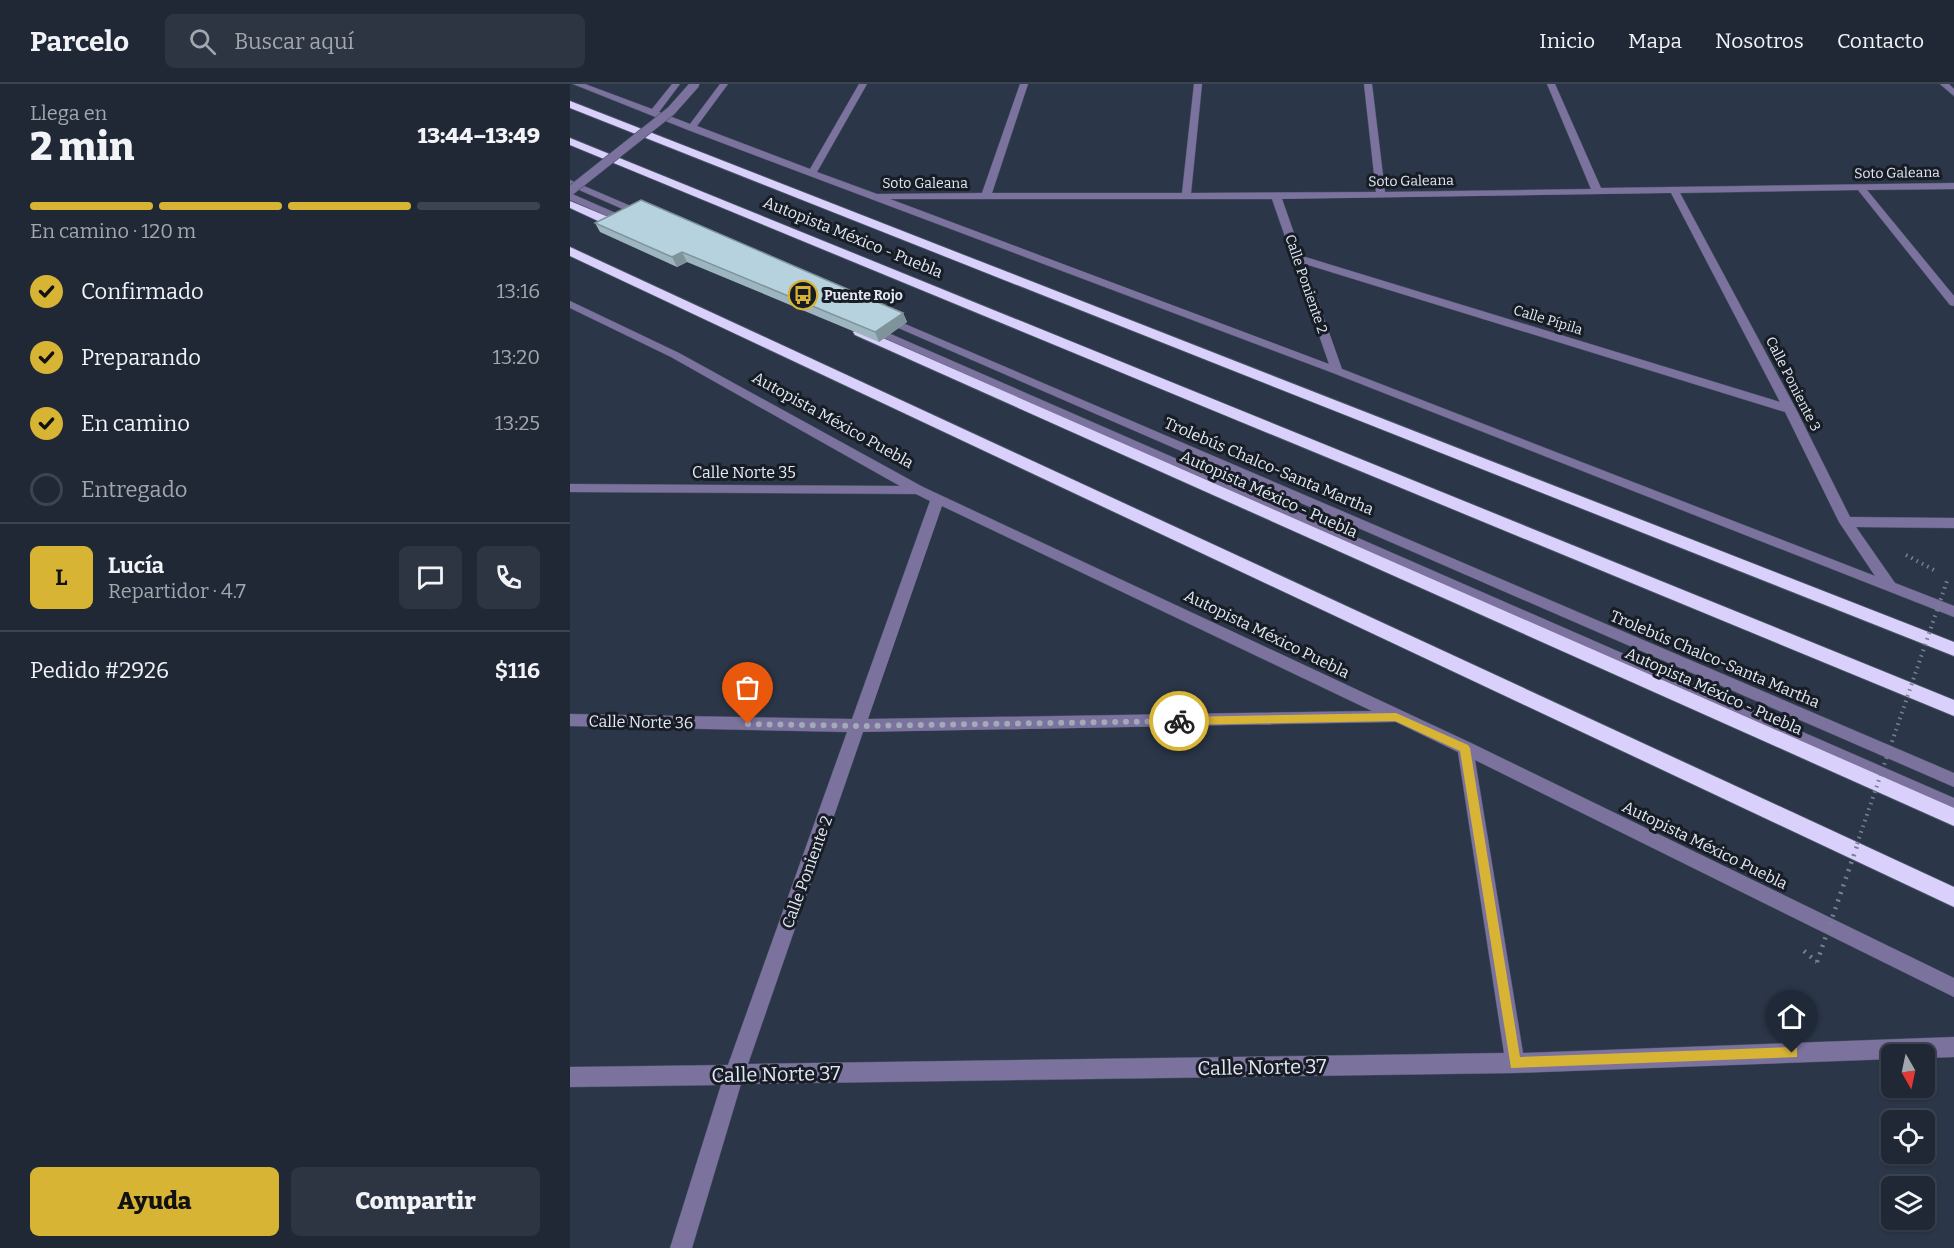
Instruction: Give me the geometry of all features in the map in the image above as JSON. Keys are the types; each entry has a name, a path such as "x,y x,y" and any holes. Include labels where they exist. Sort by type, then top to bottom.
{"highway":[{"path":"570,105 1954,649"},
{"name":"Autopista México - Puebla","path":"570,141 1954,708"},
{"path":"570,204 648,228"},
{"path":"570,250 1954,897"},
{"name":"Autopista México - Puebla","path":"850,324 1954,817"}],"street":[{"path":"577,84 1337,372 1954,612"},
{"path":"654,112 676,84"},
{"path":"570,191 671,111 695,84"},
{"path":"691,128 724,84"},
{"path":"812,173 863,84"},
{"path":"986,196 1024,84"},
{"path":"1186,196 1198,84"},
{"path":"1368,84 1381,194"},
{"path":"1551,84 1599,193"},
{"path":"1944,84 1954,94"},
{"path":"570,183 648,228"},
{"name":"Soto Galeana","path":"868,196 1276,196 1954,186"},
{"path":"1860,187 1954,303"},
{"name":"Calle Poniente 3","path":"1674,190 1790,409 1846,522 1891,588"},
{"path":"570,196 648,228"},
{"name":"Calle Poniente 2","path":"1276,196 1337,372"},
{"name":"Calle Pípila","path":"1297,258 1790,409"},
{"name":"Autopista México Puebla","path":"570,304 675,355 918,490 1465,748 1954,988"},
{"name":"Trolebús Chalco-Santa Martha","path":"872,313 1954,780"},
{"path":"850,324 1954,806"},
{"name":"Calle Norte 35","path":"570,488 918,490"},
{"name":"Calle Poniente 2","path":"681,1248 734,1075 938,498"},
{"path":"1846,522 1954,523"},
{"name":"Calle Norte 36","path":"570,720 859,726 1396,717"},
{"path":"1465,748 1515,1063"},
{"name":"Calle Norte 37","path":"570,1077 1515,1063 1954,1047"}],"path":[{"path":"1817,962 1948,578"}],"building":[{"name":"Puente Rojo","path":"641,200 903,313 875,332 682,252 672,257 595,223"}],"way so far":[{"path":"748,724 859,726 1179,721"}],"place":[{"name":"Puente Rojo","path":"803,295"}],"route":[{"path":"1179,721 1396,717 1465,748 1515,1063 1792,1053"}]}
